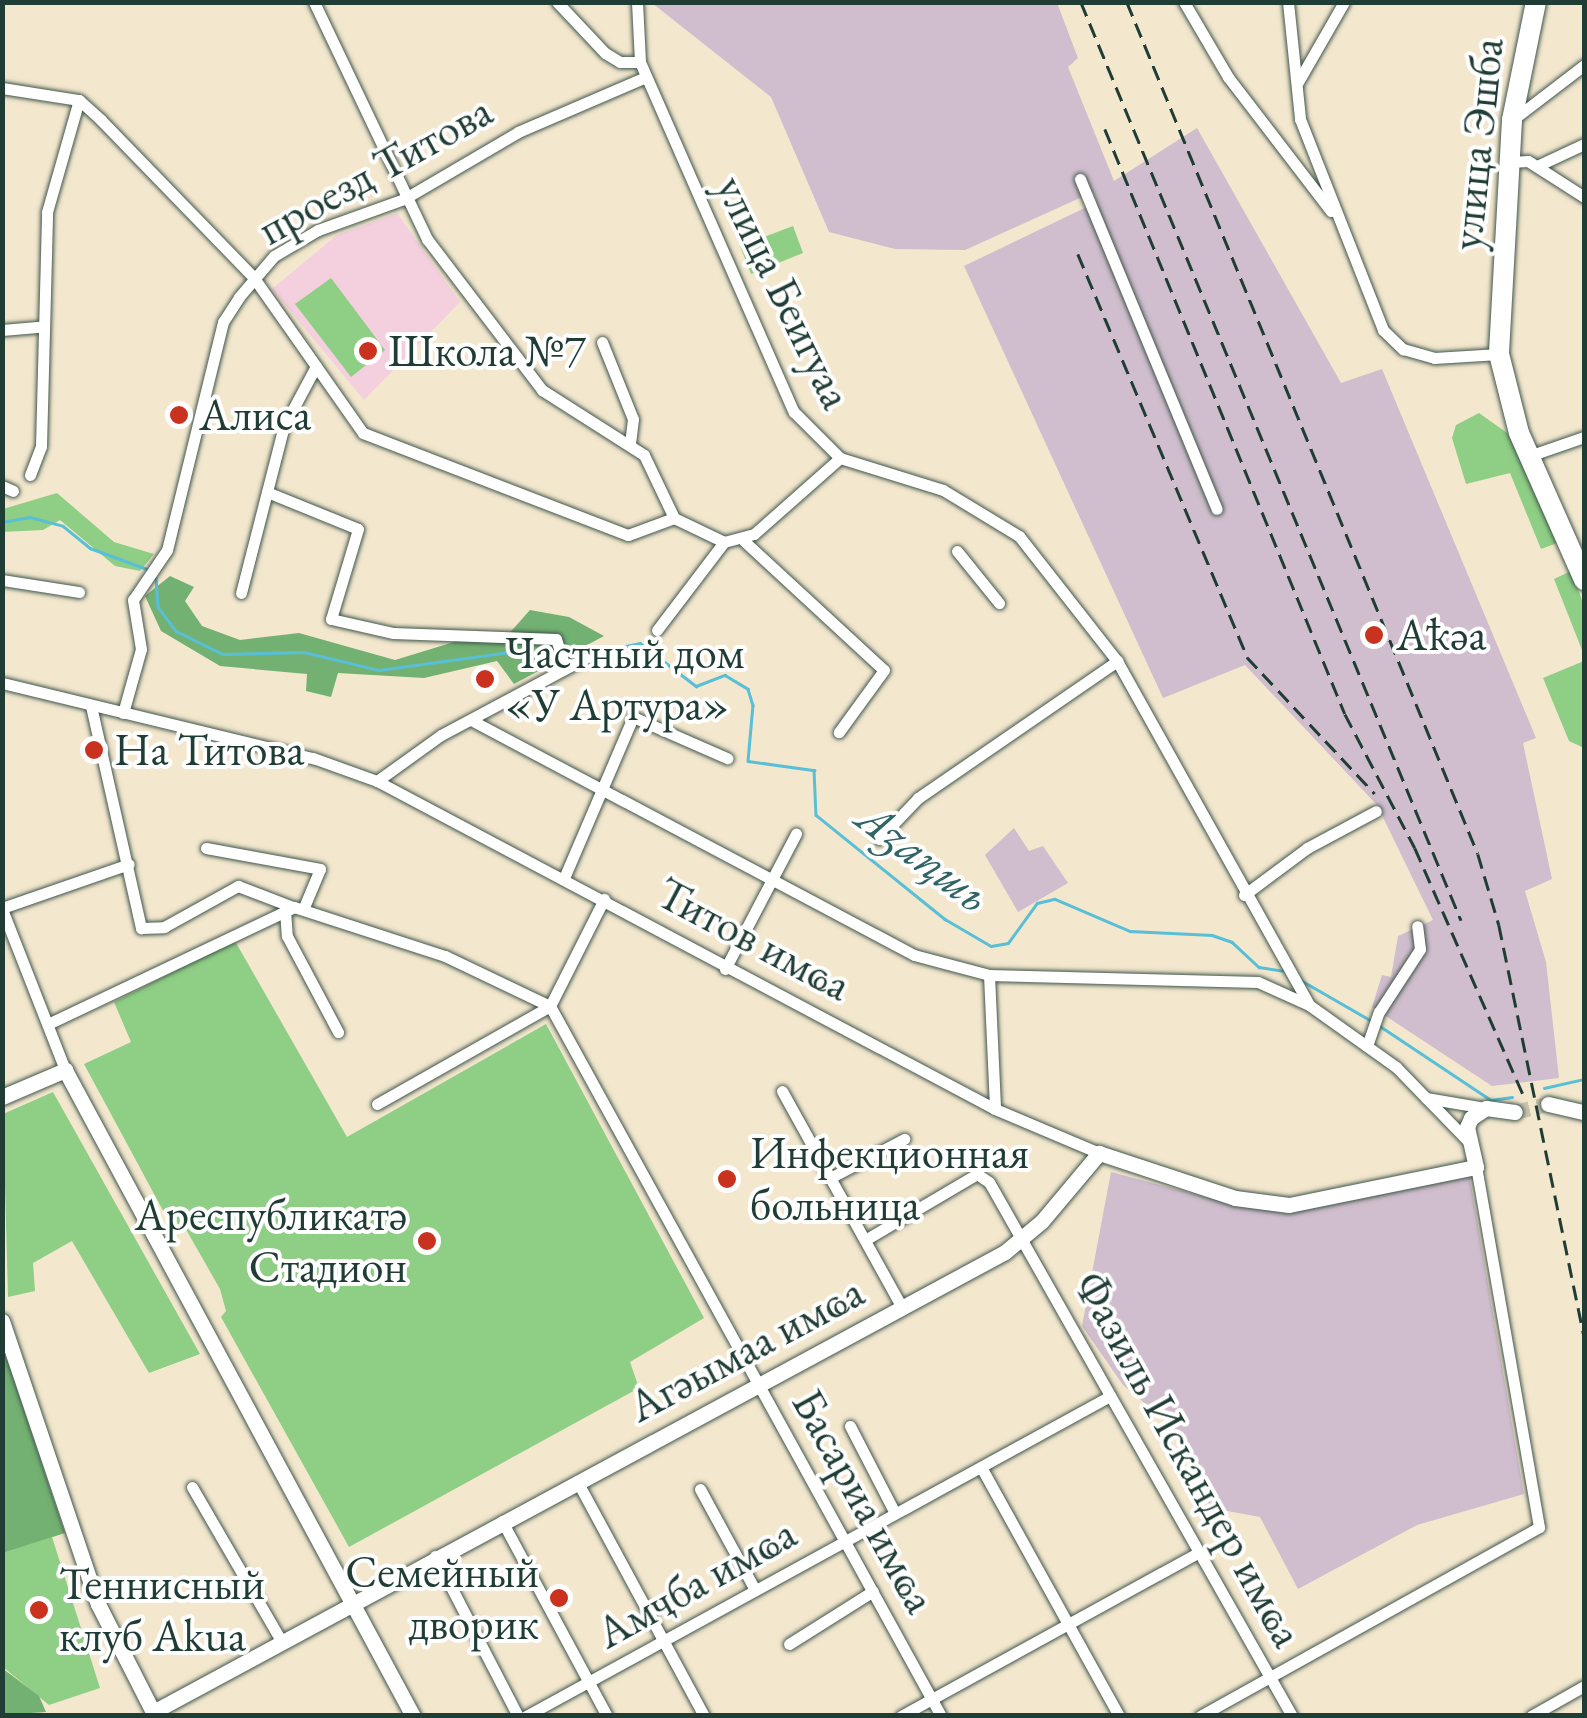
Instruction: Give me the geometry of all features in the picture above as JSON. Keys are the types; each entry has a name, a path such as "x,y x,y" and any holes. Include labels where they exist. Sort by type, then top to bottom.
{"highway":[{"name":"улица Эшба","path":"1536,2 1512,120 1499,354 1528,456 1579,554 1584,580"}],"street":[{"path":"314,2 404,199 542,390 630,444 656,470 674,518 724,542 744,541 840,458"},
{"path":"557,2 605,53 620,62 640,62"},
{"name":"улица Беигуаа","path":"637,2 640,62 794,412 840,458 943,490 1019,536 1117,661 1244,895 1309,1005"},
{"path":"1184,2 1228,77 1339,222"},
{"path":"1288,2 1300,119 1388,338 1434,358 1499,354"},
{"path":"1298,82 1344,2"},
{"path":"1512,120 1584,65"},
{"name":"проезд Титова","path":"123,713 141,648 133,600 147,577 160,566 175,528 224,322 254,278 274,256 318,230 404,199 518,132 646,77"},
{"path":"2,88 79,100 254,278 363,433 628,535 674,518"},
{"path":"30,475 41,446 40,327 47,212 79,100"},
{"path":"1537,166 1584,144"},
{"path":"1510,162 1537,166 1584,197"},
{"path":"1080,179 1217,509"},
{"path":"2,330 40,327"},
{"path":"602,342 633,419 630,444"},
{"path":"241,593 284,426 316,366"},
{"path":"1528,456 1584,437"},
{"path":"266,492 358,530 331,618 393,633 556,640 564,659"},
{"path":"744,541 884,670 839,732"},
{"path":"656,630 724,542"},
{"path":"957,551 999,603"},
{"path":"2,580 80,592"},
{"path":"377,780 564,659 589,656"},
{"path":"879,839 918,798 1117,661"},
{"name":"Титов имҩа","path":"2,683 313,758 377,780 564,878 725,969 995,1109 1099,1153 1234,1198 1289,1205 1476,1167"},
{"path":"91,706 129,864 140,928 164,927 238,886 445,956 550,1006"},
{"path":"564,878 633,717 728,758"},
{"path":"471,720 602,795 914,955 989,975 1238,980 1309,1005 1369,1040 1471,1143"},
{"path":"1244,895 1307,848 1376,811"},
{"path":"725,969 796,834"},
{"path":"206,848 320,869 294,908 287,936 338,1032"},
{"path":"129,864 2,909 50,1023 65,1070 413,1716"},
{"path":"377,1104 550,1006 604,900"},
{"path":"50,1023 156,969 294,908"},
{"path":"1369,1040 1379,1012 1420,949 1417,926"},
{"path":"989,975 995,1109"},
{"name":"Басариа имҩа","path":"550,1006 941,1716"},
{"path":"2,1097 65,1070"},
{"path":"782,1091 903,1309"},
{"path":"1426,1098 1515,1112"},
{"path":"1548,1104 1584,1112"},
{"path":"1200,1716 1531,1537 1538,1527 1521,1400 1466,1127 1486,1108"},
{"path":"830,1178 904,1139"},
{"name":"Агәымаа имҩа","path":"154,1714 398,1574 903,1309 1025,1237 1099,1153"},
{"name":"Фазиль Искандер имҩа","path":"865,1240 977,1174 1025,1237 1110,1396 1292,1716"},
{"path":"2,1321 98,1604 154,1714"},
{"name":"Амҷба имҩа","path":"526,1716 1110,1396"},
{"path":"850,1426 896,1514"},
{"path":"981,1466 1118,1716"},
{"path":"577,1481 704,1716"},
{"path":"192,1487 280,1639"},
{"path":"700,1488 755,1590"},
{"path":"502,1521 607,1716"},
{"path":"901,1716 1200,1552"},
{"path":"435,1556 518,1716"},
{"path":"789,1644 872,1591"},
{"path":"1531,1716 1584,1686"}],"shaded area":[{"path":"652,3 1057,3 1078,58 1068,67 1114,181 1197,128 1341,383 1382,369 1536,738 1523,743 1552,879 1525,891 1546,962 1559,1078 1492,1086 1372,1007 1382,975 1391,977 1398,936 1433,920 1377,805 1245,665 1163,698 964,266 1097,202 1093,192 965,250 895,249 829,232 771,97"},
{"name":"Школа №7","path":"397,213 460,302 364,400 272,289 337,235"},
{"path":"1014,828 1029,851 1043,846 1068,883 1018,912 985,855"},
{"path":"1111,1172 1239,1206 1291,1213 1469,1173 1524,1494 1417,1525 1298,1589 1260,1517 1211,1508 1168,1423 1123,1385 1082,1326"}],"green space":[{"path":"793,226 803,253 751,274 740,246"},
{"path":"331,278 385,350 351,377 295,304"},
{"path":"1479,413 1510,435 1557,543 1541,549 1510,473 1466,484 1452,438 1456,425"},
{"path":"57,493 114,542 154,554 140,571 115,566 60,520 43,530 3,532 3,509"},
{"path":"1571,571 1584,605 1584,655 1554,579"},
{"path":"170,576 194,587 185,601 202,626 240,640 299,633 395,660 467,638 505,638 530,610 569,617 604,636 514,684 497,661 424,678 338,673 331,697 306,691 307,674 220,666 161,631 145,596"},
{"path":"1584,661 1584,748 1569,741 1543,678"},
{"name":"Ареспубликатә Стадион","path":"235,941 347,1137 546,1024 704,1318 630,1362 639,1388 349,1547 221,1317 226,1311 220,1289 184,1226 174,1231 84,1064 131,1042 114,1002"},
{"path":"53,1092 200,1354 149,1373 72,1241 33,1263 35,1291 8,1297 3,1114"},
{"path":"2,1344 65,1533 3,1553 2,1553"},
{"name":"Теннисный клуб Akua","path":"52,1537 100,1688 49,1705 3,1667 3,1553"},
{"path":"2,1668 39,1696 46,1712 3,1715"}],"waterway":[{"name":"Аӡаԥшь","path":"2,522 30,517 63,526 90,548 147,569"},
{"name":"Аӡаԥшь","path":"156,578 158,607 176,631 223,654 304,652 379,670 510,652 558,656"},
{"name":"Аӡаԥшь","path":"591,653 640,643 696,686 725,675 748,689 753,705 748,761 814,770 816,815 945,919 991,946 1008,943 1037,903 1055,899 1130,931 1212,935 1232,942 1259,967 1283,971"},
{"name":"Аӡаԥшь","path":"1299,979 1370,1020"},
{"name":"Аӡаԥшь","path":"1377,1024 1491,1100 1512,1097"},
{"name":"Аӡаԥшь","path":"1544,1088 1584,1079"}],"tunnel":[{"path":"1515,1112 1548,1104"}],"railway":[{"path":"1081,2 1461,920"},
{"path":"1127,2 1478,854 1499,925 1584,1335"},
{"path":"1105,129 1345,714 1415,848 1526,1101"},
{"path":"1078,254 1247,657 1375,794"}],"place":[{"name":"Школа №7","path":"368,351"},
{"name":"Алиса","path":"179,415"},
{"name":"Аҟəа","path":"1374,635"},
{"name":"Частный дом «У Артура»","path":"485,679"},
{"name":"На Титова","path":"94,750"},
{"name":"Инфекционная больница","path":"727,1179"},
{"name":"Ареспубликатә Стадион","path":"427,1241"},
{"name":"Семейный дворик","path":"559,1598"},
{"name":"Теннисный клуб Akua","path":"39,1610"}]}
